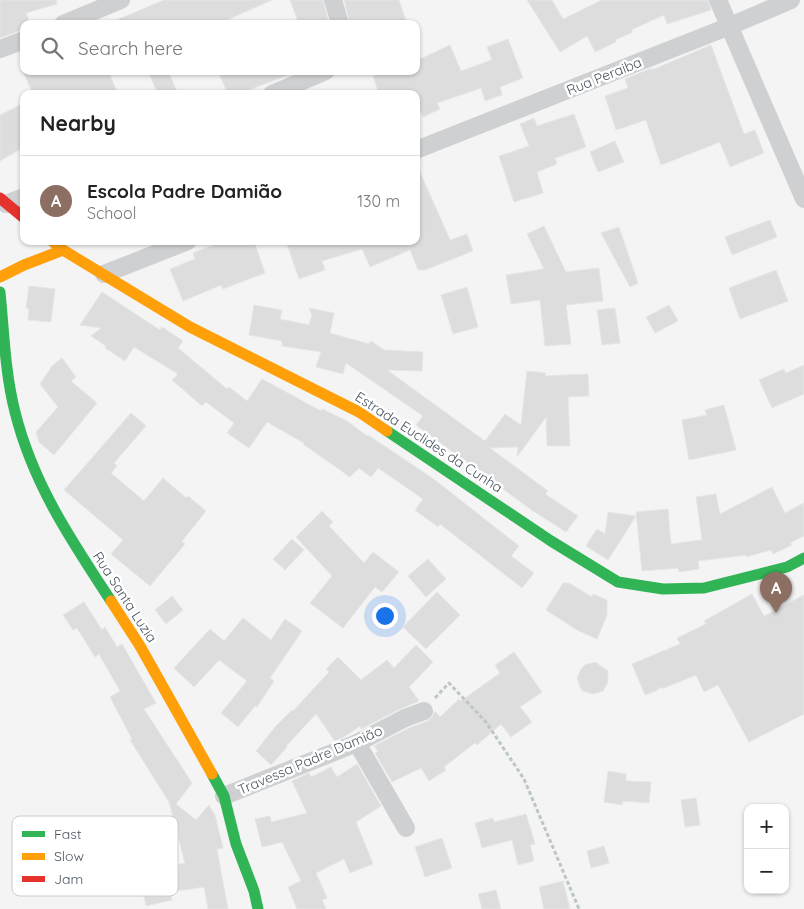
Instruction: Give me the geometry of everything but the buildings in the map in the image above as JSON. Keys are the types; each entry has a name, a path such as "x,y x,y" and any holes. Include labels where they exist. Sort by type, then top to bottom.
{"street":[{"path":"73,20 121,0"},
{"path":"333,0 339,20"},
{"path":"718,0 804,199"},
{"name":"Rua Peraiba","path":"420,148 730,26 790,0"},
{"path":"0,49 20,42"},
{"path":"281,90 317,75"},
{"path":"3,201 20,198"},
{"path":"3,201 20,215"},
{"name":"Estrada Euclides da Cunha","path":"57,245 190,327 359,412 551,541 618,582 663,589 704,588 787,567 804,558"},
{"path":"104,274 178,245"},
{"path":"0,278 24,265 63,250"},
{"name":"Rua Santa Luzia","path":"0,292 8,374 14,412 46,496 65,532 140,646 224,796 236,844 254,891 258,909"},
{"name":"Travessa Padre Damião","path":"224,796 357,743 405,718 424,711"},
{"path":"357,743 406,828"}],"path":[{"path":"424,711 449,683 486,722 524,779 580,909"}],"traffic: fast":[{"path":"0,292 9,382 23,438 32,463 55,511 111,601"},
{"path":"387,431 551,541 618,582 663,589 704,588 787,567 804,558"},
{"path":"212,774 224,796 236,844 254,891 258,909"}],"traffic: slow":[{"path":"57,245 190,327 359,412 387,431"},
{"path":"0,277 24,265 63,250"},
{"path":"111,601 140,646 212,774"}],"traffic: jam":[{"path":"0,198 20,215"}],"place":[{"name":"Escola Padre Damião","path":"776,613"}]}
